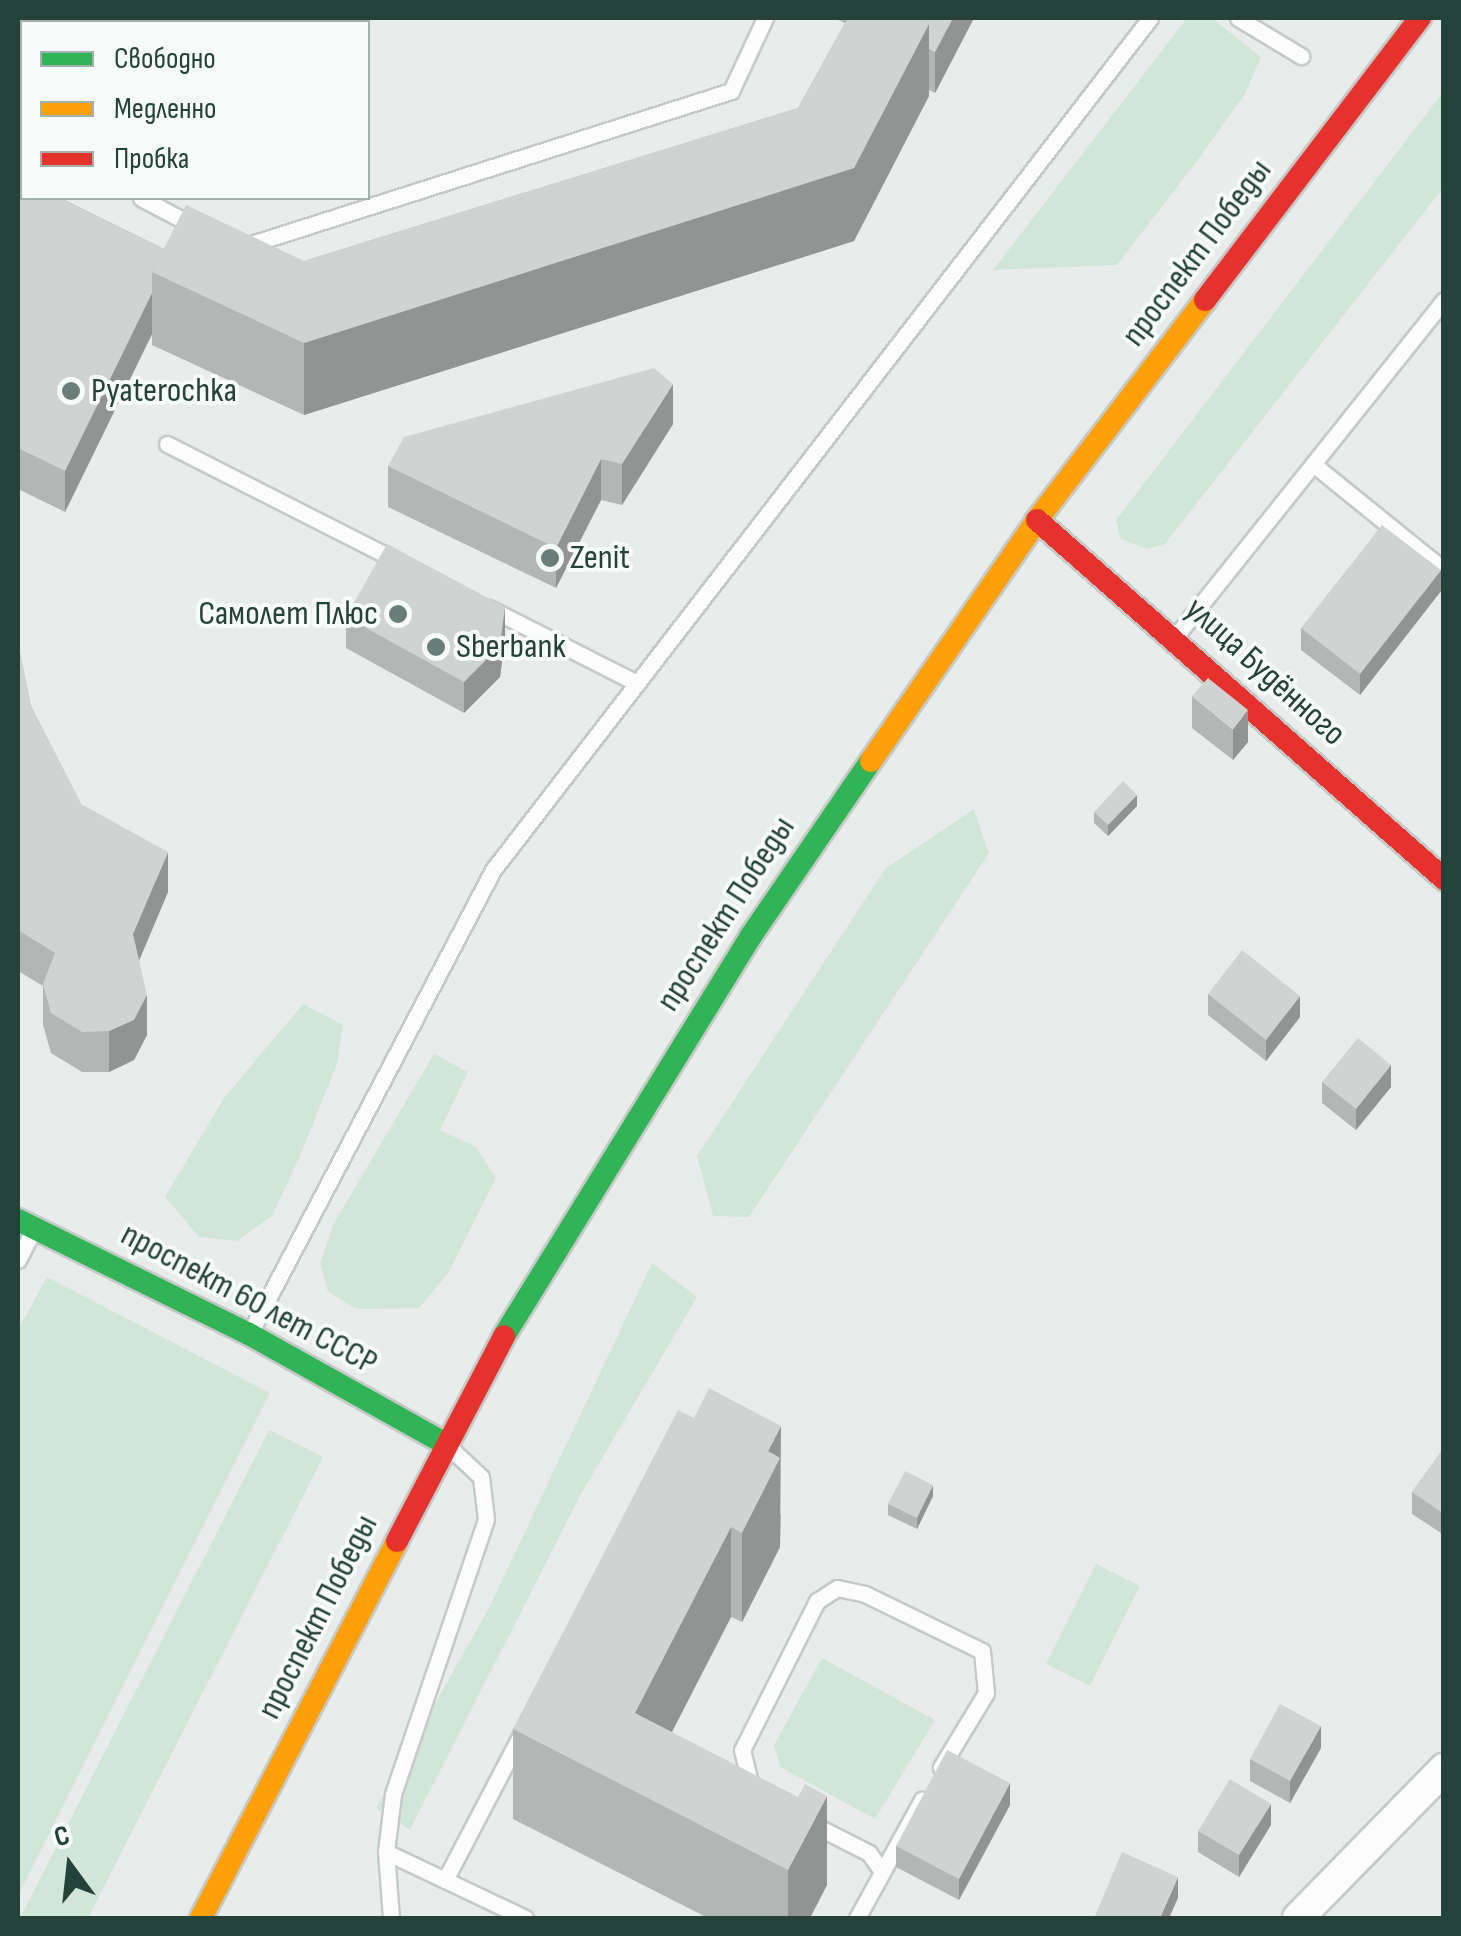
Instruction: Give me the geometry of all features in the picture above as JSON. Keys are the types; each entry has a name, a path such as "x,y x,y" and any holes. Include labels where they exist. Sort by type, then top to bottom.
{"main road":[{"name":"проспект Победы","path":"201,1918 519,1308 751,936 1036,520 1420,18"},
{"name":"улица Будённого","path":"1036,520 1175,637 1444,879"},
{"name":"проспект 60 лет СССР","path":"26,1224 249,1334 446,1444"}],"street":[{"path":"1298,1918 1444,1769"}],"lane":[{"path":"145,200 237,248 731,91 765,18"},
{"path":"249,1334 493,870 1150,18"},
{"path":"1238,18 1301,56"},
{"path":"1175,637 1444,300"},
{"path":"167,444 423,574"},
{"path":"1313,464 1444,570"},
{"path":"475,600 637,683"},
{"path":"18,1260 26,1224"},
{"path":"390,1918 386,1852 392,1794 486,1519 482,1477 446,1444"},
{"path":"760,1798 746,1778 742,1750 817,1601 836,1588 865,1594 982,1650 986,1692 880,1869 857,1918"},
{"path":"445,1880 535,1707"},
{"path":"791,1814 870,1853 880,1869"},
{"path":"386,1852 525,1918"}],"green space":[{"path":"1187,18 1212,18 1261,57 1245,94 1194,165 1117,265 993,270"},
{"path":"1443,92 1443,188 1165,544 1147,549 1121,539 1116,520"},
{"path":"974,809 989,853 749,1217 713,1216 697,1156 885,869"},
{"path":"303,1004 343,1025 337,1064 300,1156 272,1216 237,1241 199,1237 165,1197 224,1098"},
{"path":"434,1054 468,1072 440,1130 476,1147 496,1178 449,1272 419,1308 357,1309 328,1292 320,1263 334,1223"},
{"path":"652,1263 697,1297 581,1494 410,1830 376,1808 489,1608"},
{"path":"47,1277 270,1393 18,1896 18,1330"},
{"path":"269,1430 323,1457 88,1918 20,1918"},
{"path":"1096,1564 1140,1586 1090,1686 1046,1664"},
{"path":"822,1658 935,1720 875,1819 780,1767 774,1745"}],"building":[{"path":"152,18 231,18 230,20"},
{"path":"848,18 914,18 929,24 854,168 304,343 152,272 186,205 304,261 798,108"},
{"path":"914,18 953,18 935,52 929,49 929,24"},
{"name":"Pyaterochka","path":"18,177 20,200 64,200 164,249 152,272 152,293 65,471 18,448"},
{"path":"654,368 673,384 622,464 601,459 556,548 388,466 404,437"},
{"path":"1382,525 1441,570 1360,674 1301,628"},
{"path":"387,544 505,607 500,646 464,682 346,617"},
{"path":"18,643 31,706 81,804 168,852 133,934 147,995 134,1020 109,1031 82,1032 51,1013 43,984 55,953 18,930"},
{"path":"1208,678 1248,710 1233,729 1192,696"},
{"path":"1123,781 1137,795 1108,825 1094,812"},
{"path":"1242,950 1300,996 1266,1040 1208,994"},
{"path":"1358,1038 1391,1065 1356,1109 1322,1082"},
{"path":"709,1388 781,1426 768,1451 780,1458 742,1533 731,1527 635,1713 798,1797 805,1784 827,1796 788,1870 513,1729 678,1410 694,1418"},
{"path":"1444,1448 1444,1514 1412,1492"},
{"path":"905,1471 933,1485 917,1518 888,1504"},
{"path":"1280,1704 1321,1726 1290,1781 1250,1759"},
{"path":"947,1750 1010,1783 959,1879 896,1846"},
{"path":"1230,1779 1271,1804 1239,1855 1198,1831"},
{"path":"1122,1852 1178,1877 1160,1918 1095,1916"}],"traffic: fast":[{"path":"504,1336 751,936 871,761"},
{"path":"18,1220 249,1334 446,1444"}],"traffic: slow":[{"path":"871,761 1037,520 1205,300"},
{"path":"201,1918 397,1541"}],"traffic: jam":[{"path":"1205,300 1420,18"},
{"path":"1037,520 1444,879"},
{"path":"397,1541 504,1336"}],"place":[{"name":"Pyaterochka","path":"71,391"},
{"name":"Zenit","path":"550,558"},
{"name":"Самолет Плюс","path":"398,614"},
{"name":"Sberbank","path":"436,647"}]}
